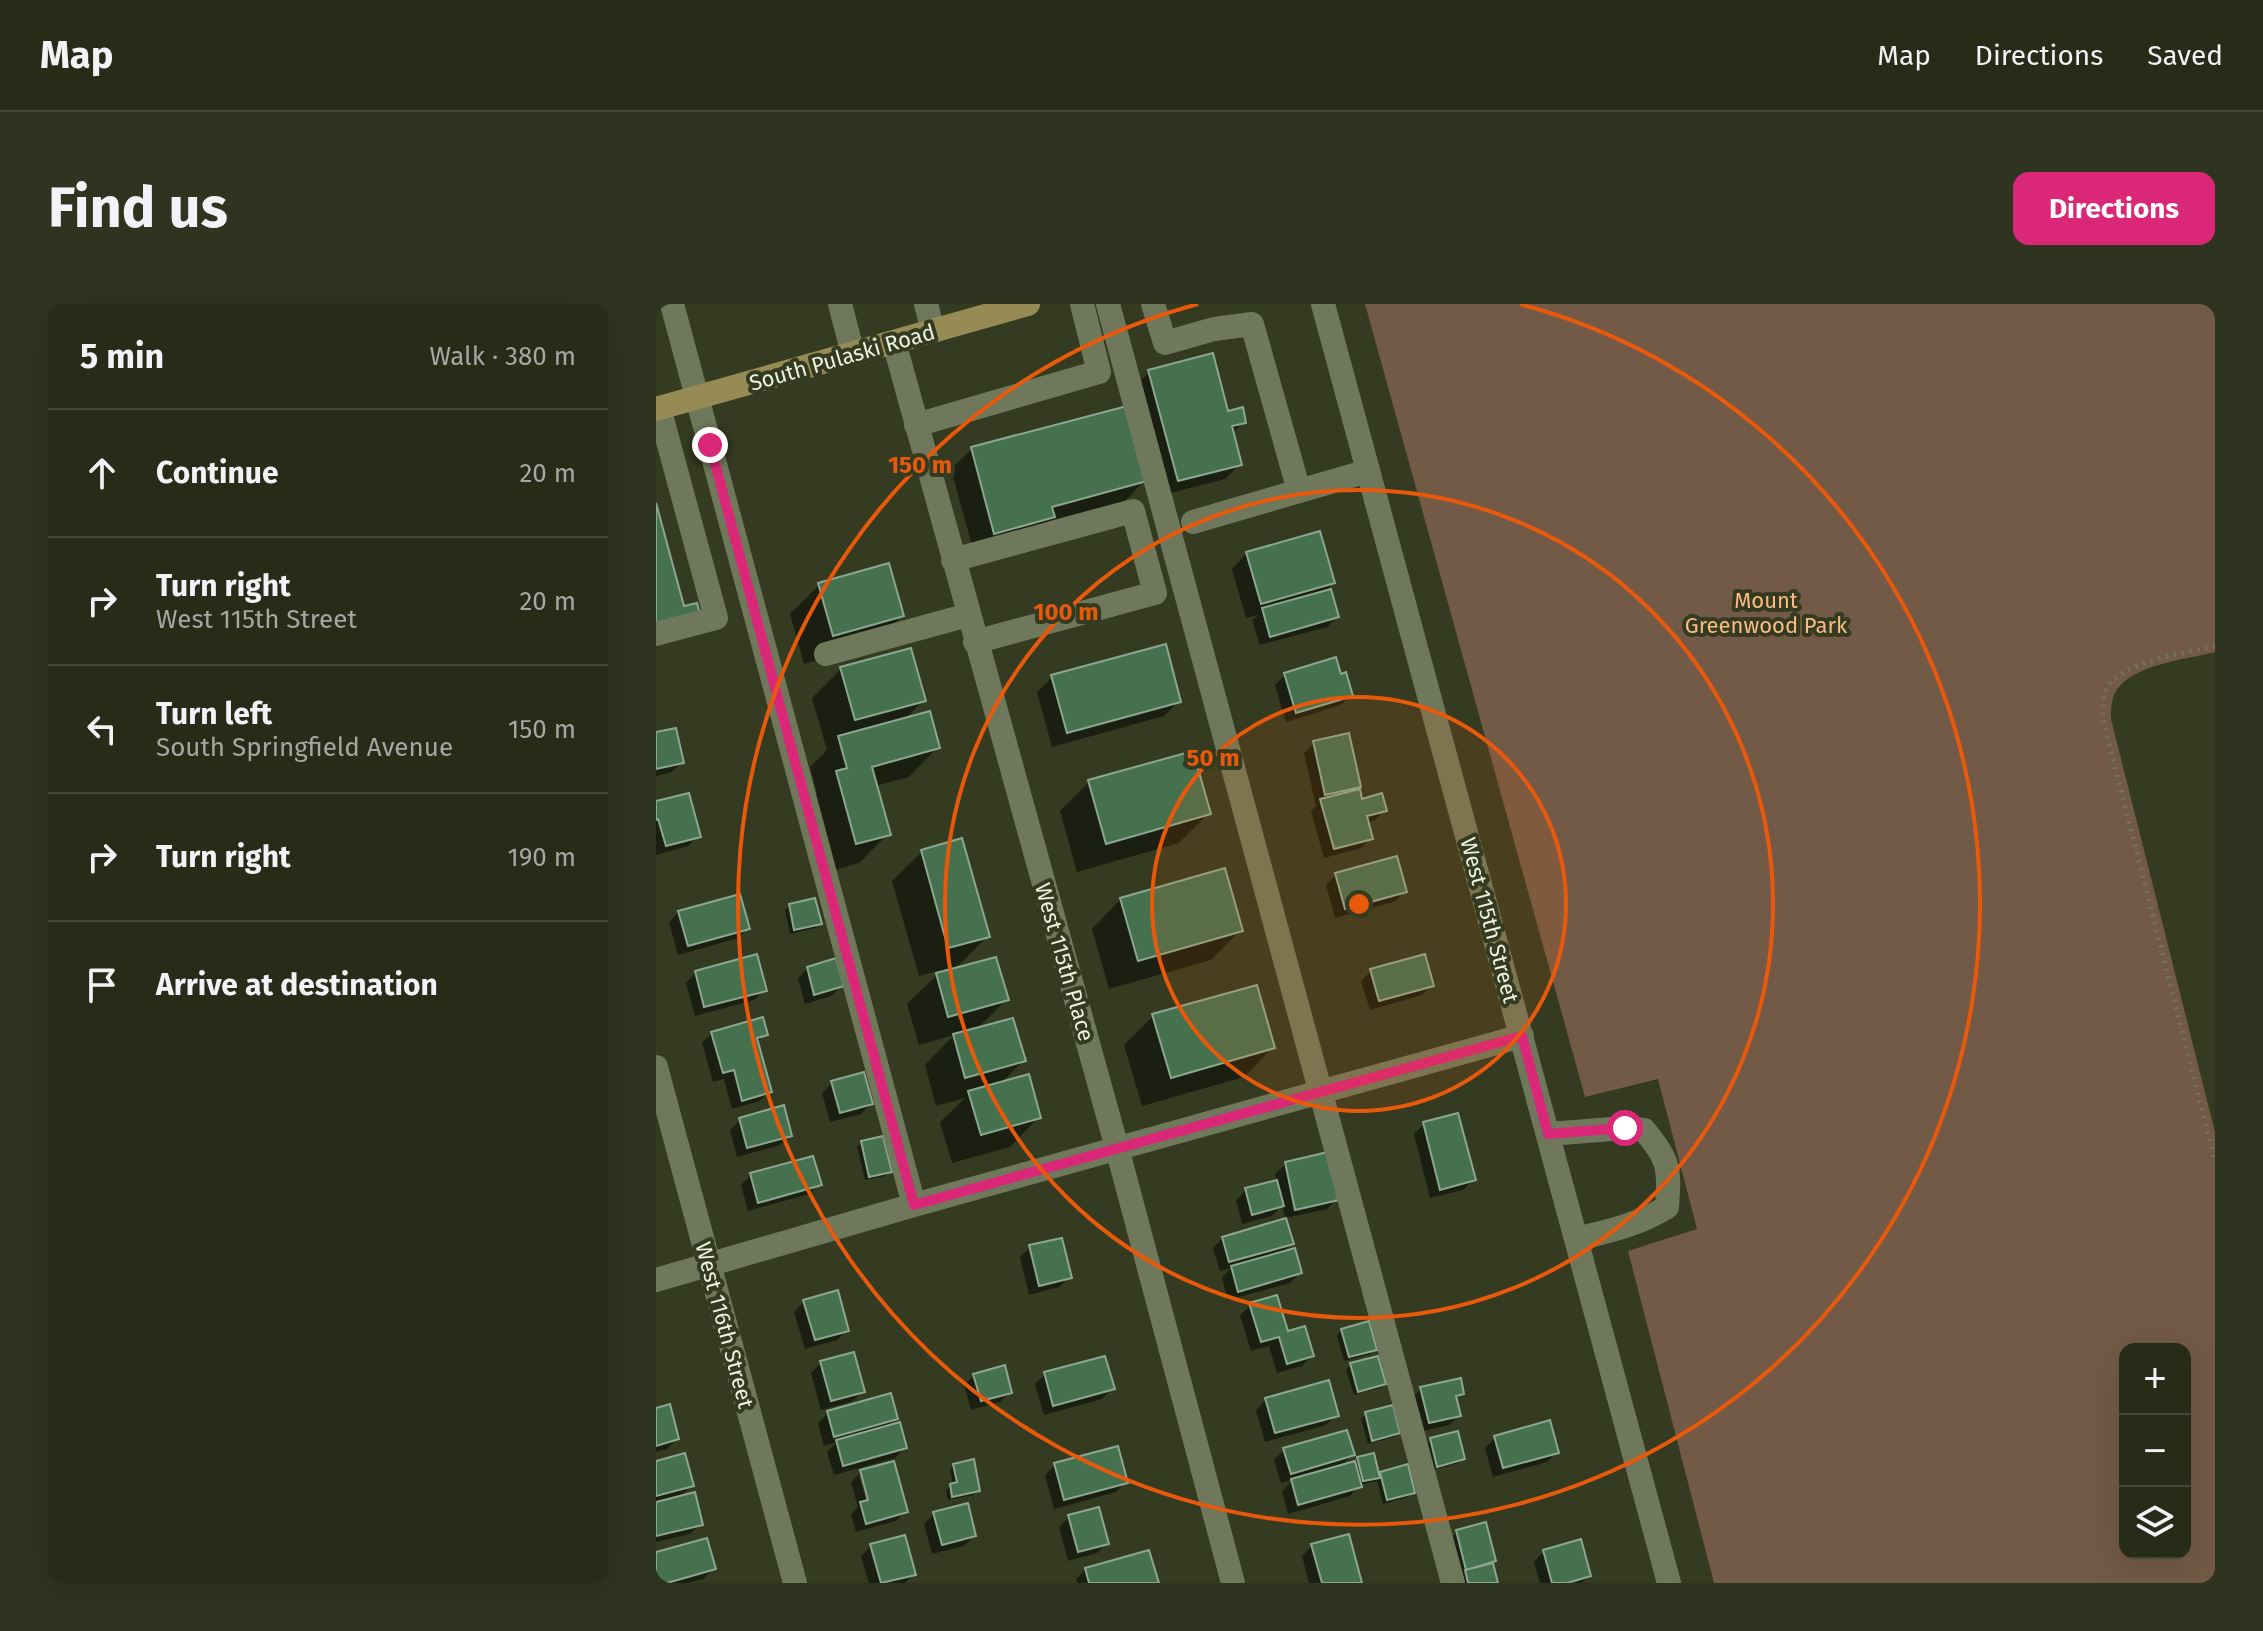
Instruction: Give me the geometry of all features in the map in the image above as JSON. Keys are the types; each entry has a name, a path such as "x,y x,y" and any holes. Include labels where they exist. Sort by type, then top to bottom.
{"main road":[{"name":"South Pulaski Road","path":"658,409 1028,304"}],"street":[{"path":"672,304 914,1205"},
{"path":"840,304 853,354"},
{"path":"926,304 933,331"},
{"path":"916,425 1099,372 1082,304"},
{"path":"1108,304 1453,1583"},
{"path":"1153,304 1165,343 1214,329 1252,324 1299,491"},
{"name":"West 115th Street","path":"1323,304 1669,1583"},
{"name":"West 115th Place","path":"894,342 1117,1148 1233,1583"},
{"path":"656,634 716,618 658,409"},
{"path":"1193,522 1368,471"},
{"path":"953,560 1133,511 1155,593 975,642"},
{"path":"826,654 968,615"},
{"path":"656,1280 1522,1036"},
{"name":"West 116th Street","path":"656,1067 795,1583"},
{"path":"1548,1134 1625,1128 1644,1130 1660,1148 1670,1175 1667,1207 1623,1228 1576,1239"}],"path":[{"path":"2215,646 2120,673 2108,685 2103,699 2103,719 2215,1161"}],"green space":[{"name":"Mount Greenwood Park","path":"1365,304 2215,304 2215,652 2150,668 2127,680 2114,695 2111,719 2215,1132 2215,1583 1714,1583 1628,1251 1697,1229 1658,1079 1585,1097"}],"building":[{"path":"1213,353 1228,411 1243,407 1246,423 1232,426 1242,465 1178,481 1148,370"},
{"path":"1127,406 1147,481 1052,507 1055,517 994,534 971,447"},
{"path":"656,503 684,606 697,603 702,622 656,635"},
{"path":"1320,531 1335,583 1261,604 1246,552"},
{"path":"889,563 904,616 833,636 818,583"},
{"path":"1331,589 1339,617 1270,637 1262,608"},
{"path":"1166,644 1181,702 1067,733 1051,675"},
{"path":"911,648 926,701 855,720 840,667"},
{"path":"1336,657 1341,674 1346,672 1353,696 1296,713 1284,673"},
{"path":"930,711 940,748 872,767 891,835 856,844 836,771 847,768 838,736"},
{"path":"676,728 684,763 656,769 656,732"},
{"path":"1349,733 1361,787 1325,795 1313,741"},
{"path":"1193,751 1211,814 1106,844 1088,780"},
{"path":"1360,789 1362,799 1382,793 1387,811 1367,816 1373,839 1334,849 1320,799"},
{"path":"689,793 701,837 666,846 656,820 656,801"},
{"path":"962,838 990,937 948,948 921,850"},
{"path":"1397,856 1407,892 1345,909 1335,873"},
{"path":"1225,868 1243,931 1138,961 1120,898"},
{"path":"740,894 750,929 688,946 678,911"},
{"path":"815,898 822,924 794,930 789,904"},
{"path":"757,954 767,991 704,1007 695,971"},
{"path":"1425,954 1434,986 1379,1001 1370,969"},
{"path":"996,957 1009,1000 948,1017 936,973"},
{"path":"836,958 844,986 814,995 807,967"},
{"path":"1257,985 1275,1048 1171,1078 1152,1014"},
{"path":"763,1017 768,1035 757,1038 772,1092 742,1101 734,1070 723,1073 711,1032"},
{"path":"1013,1018 1026,1061 965,1078 953,1034"},
{"path":"864,1072 873,1104 840,1113 831,1081"},
{"path":"1029,1074 1041,1118 981,1135 968,1091"},
{"path":"784,1105 792,1136 747,1148 739,1118"},
{"path":"1458,1113 1476,1180 1440,1190 1423,1122"},
{"path":"883,1136 892,1172 869,1177 861,1141"},
{"path":"1328,1152 1339,1200 1295,1210 1285,1162"},
{"path":"813,1156 822,1185 758,1203 750,1173"},
{"path":"1277,1180 1284,1206 1252,1215 1245,1188"},
{"path":"1286,1218 1294,1244 1229,1262 1222,1237"},
{"path":"1062,1238 1072,1278 1039,1286 1029,1245"},
{"path":"1295,1248 1302,1273 1238,1292 1231,1266"},
{"path":"838,1290 849,1331 815,1340 803,1300"},
{"path":"1277,1295 1288,1331 1305,1326 1314,1356 1287,1364 1279,1337 1261,1342 1249,1303"},
{"path":"1369,1321 1377,1350 1349,1357 1341,1329"},
{"path":"854,1352 865,1392 831,1401 820,1361"},
{"path":"1105,1356 1115,1389 1053,1406 1044,1372"},
{"path":"1378,1356 1386,1384 1358,1392 1350,1363"},
{"path":"1005,1365 1012,1393 981,1401 973,1374"},
{"path":"1461,1378 1464,1394 1456,1396 1461,1416 1429,1423 1420,1387"},
{"path":"1329,1380 1339,1416 1275,1433 1265,1398"},
{"path":"891,1393 898,1419 834,1437 827,1411"},
{"path":"670,1404 679,1439 656,1446 656,1408"},
{"path":"1393,1405 1400,1433 1372,1441 1365,1412"},
{"path":"1550,1420 1559,1453 1503,1468 1494,1436"},
{"path":"900,1422 907,1448 843,1466 836,1440"},
{"path":"1347,1430 1355,1455 1291,1474 1283,1448"},
{"path":"1458,1431 1465,1459 1437,1467 1430,1438"},
{"path":"1118,1446 1128,1483 1064,1500 1054,1463"},
{"path":"685,1453 694,1486 656,1496 656,1461"},
{"path":"1374,1453 1380,1478 1363,1481 1357,1457"},
{"path":"974,1459 980,1491 952,1497 950,1484 957,1482 953,1464"},
{"path":"894,1461 908,1512 866,1524 860,1502 868,1500 860,1470"},
{"path":"1355,1461 1362,1487 1298,1505 1291,1479"},
{"path":"1408,1464 1415,1493 1387,1500 1380,1472"},
{"path":"695,1492 703,1525 656,1536 656,1502"},
{"path":"968,1503 976,1536 942,1545 933,1512"},
{"path":"1099,1507 1109,1544 1078,1552 1068,1515"},
{"path":"1486,1522 1496,1561 1466,1570 1456,1530"},
{"path":"1349,1534 1362,1583 1322,1583 1311,1544"},
{"path":"905,1535 916,1575 881,1583 870,1544"},
{"path":"707,1538 716,1569 667,1583 656,1583 656,1552"},
{"path":"1581,1539 1591,1576 1567,1583 1552,1583 1543,1550"},
{"path":"1149,1550 1159,1583 1089,1583 1085,1568"},
{"path":"1493,1563 1498,1583 1468,1583 1465,1570"}],"route":[{"path":"710,445 914,1205 1522,1036 1548,1134 1625,1128"}]}
